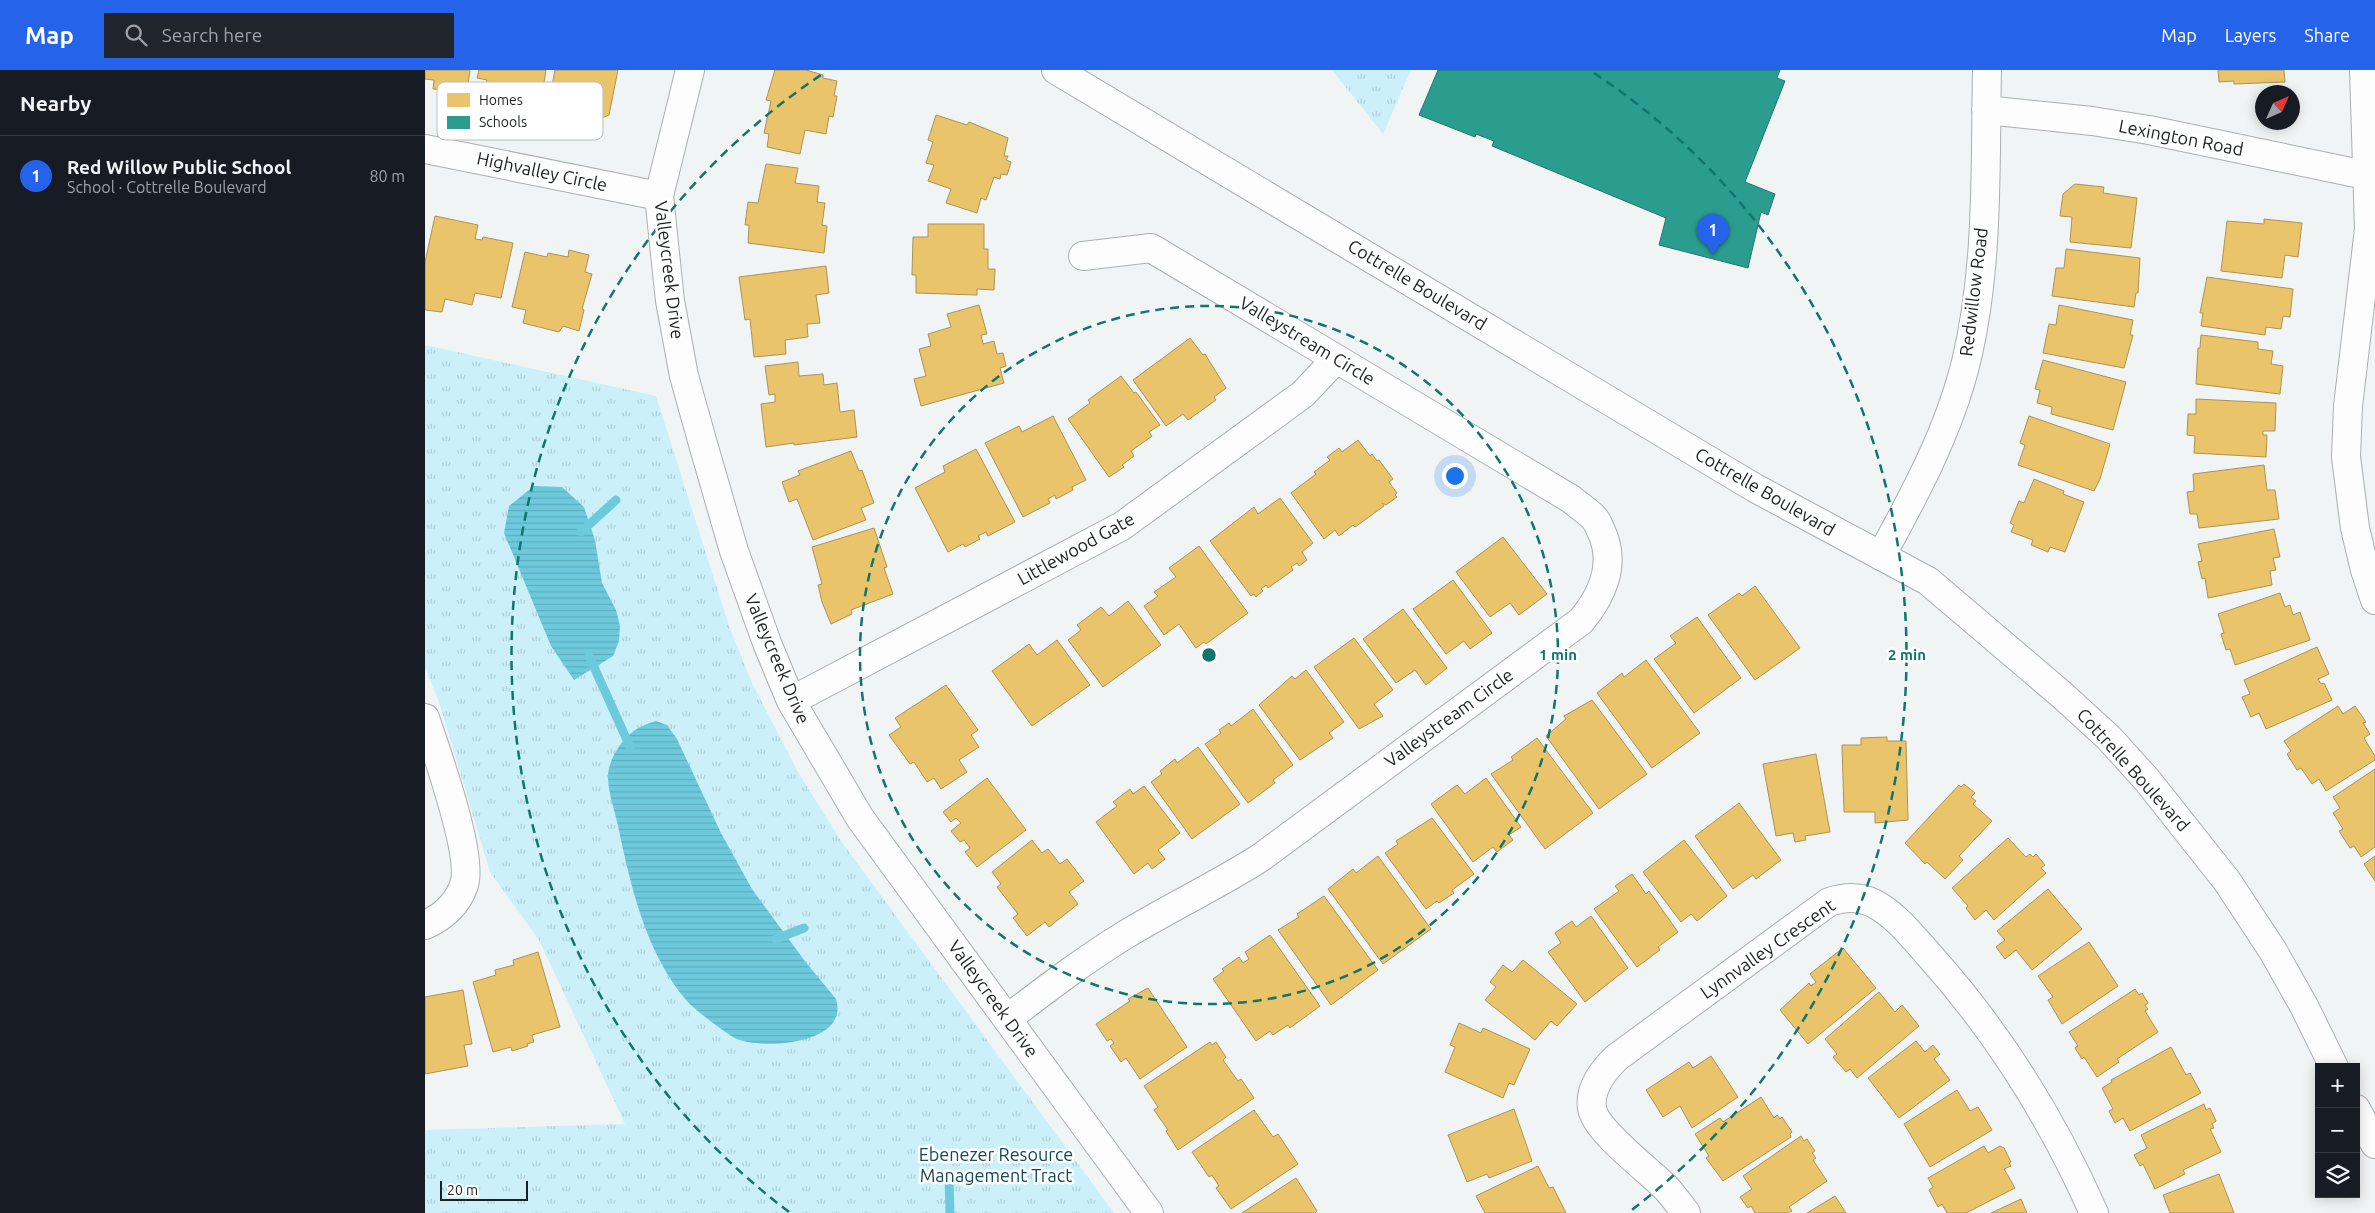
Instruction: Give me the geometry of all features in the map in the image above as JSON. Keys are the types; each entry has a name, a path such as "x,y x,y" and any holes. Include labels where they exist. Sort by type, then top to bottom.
{"street":[{"name":"Valleycreek Drive","path":"690,70 659,196 670,301 684,376 749,595 791,701 859,818 1149,1213"},
{"name":"Cottrelle Boulevard","path":"1056,70 1755,488 1928,581 2008,648 2102,732 2147,780 2227,881 2273,951 2304,1006 2332,1063"},
{"name":"Redwillow Road","path":"1881,556 1934,456 1953,406 1966,362 1973,324 1982,243 1987,70"},
{"path":"2364,70 2371,176 2369,229 2348,406 2346,457 2355,528 2365,570 2375,600"},
{"name":"Lexington Road","path":"1986,110 2149,130 2371,176"},
{"name":"Highvalley Circle","path":"425,149 659,196"},
{"name":"Valleystream Circle","path":"1007,1019 1049,987 1126,934 1221,884 1261,858 1581,621 1601,592 1609,568 1607,544 1595,520 1571,499 1151,248 1083,256"},
{"name":"Littlewood Gate","path":"791,701 1122,526 1303,394 1336,358"},
{"path":"425,718 457,822 465,856 465,884 456,902 439,919 425,925"},
{"name":"Lynnvalley Crescent","path":"1686,1213 1667,1189 1600,1126 1592,1109 1593,1094 1599,1078 1607,1067 1624,1052 1829,902 1844,897 1857,898 1874,904 1890,916 1918,943 1971,1004 2019,1072 2046,1116 2094,1213"},
{"path":"2360,1116 2375,1144"}],"green space":[{"path":"1332,70 1411,70 1383,134"},
{"name":"Ebenezer Resource Management Tract","path":"425,345 656,396 730,629 753,685 798,772 841,841 1114,1213 425,1213 425,1130 625,1124 539,940 490,872 440,705 425,667"}],"water":[{"path":"534,486 562,487 584,507 595,540 602,583 616,610 620,626 619,641 613,656 574,680 551,646 504,533 509,506"},
{"path":"656,721 667,725 677,739 721,833 752,889 804,960 836,999 837,1014 830,1026 818,1034 802,1040 784,1043 766,1044 737,1039 689,1004 660,961 634,895 608,783 610,764 616,751 625,739 637,729"}],"building: Homes":[{"path":"425,70 470,70 468,82 437,82 437,89 433,89 434,80 425,79"},
{"path":"479,70 546,70 544,82 487,82 487,80 477,78"},
{"path":"555,70 618,70 609,115 603,118 603,82 553,82"},
{"path":"775,70 806,70 823,75 823,78 837,81 834,96 837,96 833,117 829,116 826,134 805,130 800,154 767,147 769,134 764,133 771,101 766,100"},
{"path":"2218,70 2284,70 2285,82 2234,84 2234,81 2219,82"},
{"path":"936,115 967,125 969,122 1008,138 1004,156 1008,156 1006,160 1011,162 1007,175 1001,174 1000,179 994,177 986,200 981,198 977,213 946,203 951,189 928,181 934,165 926,163 933,142 928,140"},
{"path":"766,164 798,168 795,183 819,186 817,202 825,203 822,225 827,226 824,253 748,243 749,225 745,225 748,202 758,203"},
{"path":"2075,184 2104,187 2103,193 2137,198 2131,248 2070,242 2072,217 2060,216 2063,194"},
{"path":"435,216 478,225 475,239 482,240 483,237 513,243 501,298 475,293 472,305 445,299 442,312 425,310 425,262"},
{"path":"2264,219 2302,223 2298,257 2285,255 2282,278 2221,271 2227,221 2264,224"},
{"path":"928,224 984,224 984,249 988,249 988,269 995,269 994,290 977,289 977,295 916,293 916,275 912,275 913,237 928,237"},
{"path":"2066,249 2140,258 2138,293 2136,293 2134,307 2052,296 2056,268 2064,268"},
{"path":"569,250 589,255 585,272 592,274 582,309 584,310 579,331 563,326 559,332 523,323 526,310 512,307 525,252 547,257 548,253 568,257"},
{"path":"826,266 829,293 816,295 820,323 807,324 808,337 785,340 786,354 754,357 750,319 745,320 739,277"},
{"path":"2207,277 2293,289 2290,317 2283,316 2281,329 2266,327 2265,335 2201,326 2203,313 2200,313"},
{"path":"979,305 987,334 981,335 983,344 994,341 997,354 1003,353 1006,366 1000,368 1004,383 921,406 914,379 926,376 919,349 931,346 928,334 951,327 947,314"},
{"path":"2059,305 2133,320 2130,335 2133,335 2124,368 2043,353 2049,324 2056,325"},
{"path":"2201,335 2258,342 2258,349 2273,351 2271,364 2283,366 2280,394 2196,384 2198,348 2200,348"},
{"path":"1190,338 1203,355 1205,354 1226,388 1214,397 1216,400 1188,420 1183,414 1166,426 1133,380"},
{"path":"2043,360 2126,382 2113,430 2051,414 2052,407 2037,403 2040,390 2035,389"},
{"path":"798,362 799,376 823,374 824,385 837,383 840,412 854,410 857,437 766,447 761,404 775,402 775,394 769,395 765,366"},
{"path":"1121,376 1134,393 1136,392 1160,425 1149,432 1152,436 1131,451 1134,456 1122,465 1124,467 1109,477 1068,419 1090,403 1088,400"},
{"path":"2196,399 2276,403 2275,431 2263,431 2263,435 2267,435 2266,457 2194,453 2195,436 2187,435 2188,414 2196,414"},
{"path":"1053,416 1086,480 1072,487 1073,490 1056,499 1055,495 1048,499 1050,503 1023,517 985,443 1019,426 1022,432"},
{"path":"2029,416 2110,444 2100,479 2094,491 2018,465 2025,445 2020,443"},
{"path":"1358,440 1370,456 1372,454 1377,461 1379,460 1393,479 1389,482 1397,493 1395,495 1397,497 1386,505 1382,503 1384,506 1355,527 1353,525 1339,536 1335,530 1324,539 1291,493 1316,474 1314,472 1330,460 1327,457 1339,448 1342,452"},
{"path":"976,449 1015,522 988,536 986,532 978,536 980,539 965,547 963,544 948,552 915,488 945,472 943,466"},
{"path":"851,451 859,471 862,470 874,503 861,508 866,520 813,540 797,499 789,502 782,482 800,475 798,471"},
{"path":"2264,465 2267,490 2275,490 2279,519 2199,528 2197,514 2190,514 2187,492 2194,491 2193,474"},
{"path":"2034,479 2064,491 2063,494 2084,502 2065,552 2050,547 2048,552 2031,545 2033,540 2011,532 2014,525 2010,523 2019,501 2024,503"},
{"path":"1280,498 1313,543 1302,552 1307,560 1299,566 1297,563 1291,567 1293,570 1268,588 1266,585 1261,589 1263,591 1256,597 1254,594 1251,596 1210,541 1254,507 1258,514"},
{"path":"874,528 887,567 884,568 893,594 851,610 852,614 831,624 822,602 818,585 822,584 812,547"},
{"path":"2274,529 2280,557 2273,558 2276,570 2270,571 2272,585 2208,598 2205,578 2202,579 2198,562 2202,561 2198,544"},
{"path":"1503,537 1547,594 1519,615 1510,603 1490,617 1456,572"},
{"path":"1199,546 1248,613 1206,644 1204,642 1196,648 1179,624 1164,635 1144,606 1158,596 1154,592 1176,577 1169,568"},
{"path":"1453,580 1492,633 1470,649 1464,641 1446,654 1413,609"},
{"path":"1755,586 1800,648 1755,680 1708,615 1739,593 1742,596"},
{"path":"2280,593 2285,607 2290,605 2293,615 2300,612 2310,640 2235,665 2230,649 2226,650 2221,634 2224,633 2218,614"},
{"path":"1128,601 1161,645 1103,687 1068,640 1081,630 1077,625 1101,607 1109,616"},
{"path":"1403,609 1447,668 1426,685 1415,670 1396,683 1363,639"},
{"path":"1697,617 1741,678 1694,713 1654,659 1676,643 1670,636"},
{"path":"1354,638 1393,690 1374,704 1383,716 1359,729 1314,667"},
{"path":"1057,640 1090,685 1032,726 992,671 1029,644 1037,655"},
{"path":"2317,647 2329,674 2318,679 2321,684 2324,683 2332,700 2266,729 2259,713 2251,717 2242,697 2250,694 2244,680"},
{"path":"1646,660 1700,733 1652,768 1597,693 1622,673 1624,677"},
{"path":"1306,670 1344,722 1329,733 1333,738 1300,760 1259,705 1292,676 1295,679"},
{"path":"946,685 978,730 971,735 979,747 959,760 967,772 941,789 934,778 927,782 914,762 910,764 889,735 901,727 895,718"},
{"path":"1592,700 1647,774 1599,809 1546,736 1566,719 1564,716"},
{"path":"2338,706 2343,714 2355,706 2366,722 2363,723 2370,734 2364,738 2375,756 2375,760 2326,791 2319,779 2312,784 2301,768 2297,770 2287,754 2291,751 2284,741"},
{"path":"1253,709 1293,765 1273,780 1275,783 1248,803 1205,744 1221,733 1219,730 1229,723 1231,726"},
{"path":"1887,737 1887,741 1906,741 1908,820 1875,823 1875,812 1844,812 1842,745 1861,745 1861,738"},
{"path":"1537,738 1593,813 1545,849 1491,774 1513,760 1511,757"},
{"path":"1198,747 1240,804 1192,839 1151,782 1162,774 1160,771 1175,759 1177,763"},
{"path":"1816,754 1830,832 1805,836 1806,840 1795,842 1793,833 1776,836 1763,764"},
{"path":"2375,769 2375,847 2361,857 2354,846 2350,848 2339,831 2343,829 2333,813 2340,808 2333,797"},
{"path":"987,778 1026,830 977,867 965,852 970,848 964,840 960,842 951,831 961,823 956,818 951,822 943,812"},
{"path":"1486,778 1521,827 1509,835 1513,840 1497,852 1493,847 1473,862 1431,804 1457,785 1465,794"},
{"path":"1964,784 1975,793 1971,797 1976,801 1973,804 1992,821 1959,856 1963,860 1945,879 1927,862 1925,864 1905,843 1959,785 1961,787"},
{"path":"1144,786 1180,833 1158,850 1165,859 1152,869 1148,863 1134,874 1096,822 1117,806 1113,802 1130,789 1133,794"},
{"path":"1739,803 1781,860 1756,879 1753,875 1733,889 1695,836"},
{"path":"1432,818 1474,874 1452,890 1454,893 1426,909 1385,853 1398,844 1396,841"},
{"path":"2008,838 2026,857 2030,854 2033,857 2036,854 2045,865 2041,868 2046,873 1994,920 1986,910 1975,920 1966,908 1968,906 1952,888"},
{"path":"1032,840 1042,853 1048,849 1060,864 1067,859 1084,881 1069,892 1078,904 1049,927 1045,922 1027,936 1013,918 1018,914 997,887 1001,884 992,872"},
{"path":"1684,840 1727,896 1697,921 1691,914 1681,922 1643,872"},
{"path":"1378,856 1431,929 1383,964 1328,889 1353,869 1356,873"},
{"path":"2375,856 2375,881 2364,864"},
{"path":"1632,874 1646,894 1649,891 1678,932 1658,947 1660,950 1637,967 1594,909 1619,891 1615,886"},
{"path":"2048,889 2082,929 2032,970 2016,950 2005,959 1996,947 2005,940 1997,931"},
{"path":"1324,896 1378,970 1331,1005 1278,930 1299,917 1297,914"},
{"path":"1591,916 1628,968 1585,1002 1548,952 1561,943 1555,933 1572,921 1576,927"},
{"path":"1270,935 1320,1006 1290,1028 1288,1025 1273,1035 1270,1031 1256,1041 1213,979 1224,971 1222,969 1239,957 1243,963 1249,959 1245,952"},
{"path":"2089,942 2118,986 2062,1024 2048,1000 2053,997 2038,976"},
{"path":"1843,948 1876,988 1808,1044 1780,1010 1809,983 1811,986 1816,982 1810,974"},
{"path":"538,952 560,1027 532,1035 534,1042 527,1044 528,1046 512,1051 511,1047 493,1052 473,982 496,975 495,970 514,965 513,960"},
{"path":"1523,960 1577,1004 1557,1026 1551,1021 1535,1040 1485,1000 1496,987 1490,982 1503,965 1512,972"},
{"path":"1148,988 1187,1047 1140,1079 1126,1058 1121,1062 1110,1046 1114,1043 1111,1039 1107,1041 1096,1024 1130,1001 1128,999"},
{"path":"2135,989 2139,995 2142,993 2148,1003 2145,1005 2148,1009 2145,1011 2158,1032 2117,1059 2119,1062 2097,1077 2084,1057 2082,1059 2075,1048 2078,1046 2069,1032"},
{"path":"463,990 472,1044 464,1045 468,1066 425,1074 425,997"},
{"path":"1879,992 1895,1012 1902,1005 1919,1026 1857,1078 1850,1069 1846,1072 1833,1057 1837,1054 1825,1039"},
{"path":"1459,1023 1481,1033 1483,1028 1530,1049 1514,1085 1509,1083 1503,1098 1445,1072 1455,1047 1450,1045"},
{"path":"1916,1041 1925,1052 1933,1045 1940,1054 1934,1059 1950,1080 1899,1118 1868,1078"},
{"path":"1210,1042 1212,1045 1216,1042 1226,1057 1223,1060 1238,1081 1241,1079 1254,1098 1178,1150 1166,1131 1168,1130 1154,1110 1158,1107 1144,1086"},
{"path":"2171,1047 2186,1075 2190,1073 2201,1093 2130,1131 2123,1118 2115,1123 2109,1111 2113,1109 2102,1088 2112,1082 2111,1080"},
{"path":"1711,1056 1738,1097 1692,1128 1680,1106 1663,1117 1646,1090 1689,1062 1693,1068"},
{"path":"1957,1090 1970,1111 1978,1107 1992,1130 1930,1167 1904,1124"},
{"path":"1761,1097 1774,1118 1777,1115 1780,1119 1782,1117 1792,1132 1790,1134 1791,1137 1723,1181 1706,1158 1709,1156 1695,1134 1720,1118 1723,1122"},
{"path":"2204,1104 2206,1110 2210,1108 2216,1121 2212,1124 2214,1128 2210,1129 2221,1152 2183,1170 2185,1174 2155,1189 2143,1164 2140,1166 2134,1155 2147,1148 2141,1135"},
{"path":"1514,1109 1532,1161 1489,1178 1487,1174 1467,1182 1448,1135"},
{"path":"1254,1110 1273,1137 1278,1134 1298,1164 1231,1209 1216,1188 1219,1186 1212,1175 1209,1177 1192,1152"},
{"path":"1801,1136 1804,1141 1807,1139 1815,1151 1812,1153 1816,1158 1813,1160 1827,1181 1789,1207 1792,1211 1789,1213 1755,1213 1751,1206 1748,1208 1740,1197 1752,1189 1743,1176"},
{"path":"1984,1146 1988,1153 2000,1146 2004,1148 2011,1166 2004,1169 2015,1188 1966,1213 1947,1213 1942,1204 1938,1207 1929,1190 1933,1187 1928,1178"},
{"path":"1538,1166 1549,1188 1553,1187 1566,1213 1485,1213 1476,1196"},
{"path":"2219,1174 2234,1213 2170,1213 2163,1195"},
{"path":"1296,1178 1317,1211 1315,1213 1242,1213"},
{"path":"1835,1196 1846,1213 1807,1213"},
{"path":"2021,1199 2027,1213 1991,1213"}],"building: Schools":[{"path":"1438,70 1780,70 1777,78 1785,81 1745,182 1775,194 1768,215 1761,212 1748,268 1659,245 1666,218 1492,146 1494,141 1476,134 1475,137 1419,115"}],"waterway":[{"path":"581,532 616,500"},
{"path":"589,656 631,749"},
{"path":"776,939 804,928"},
{"path":"949,1175 950,1213"}],"place":[{"name":"Red Willow Public School","path":"1713,255"}]}
